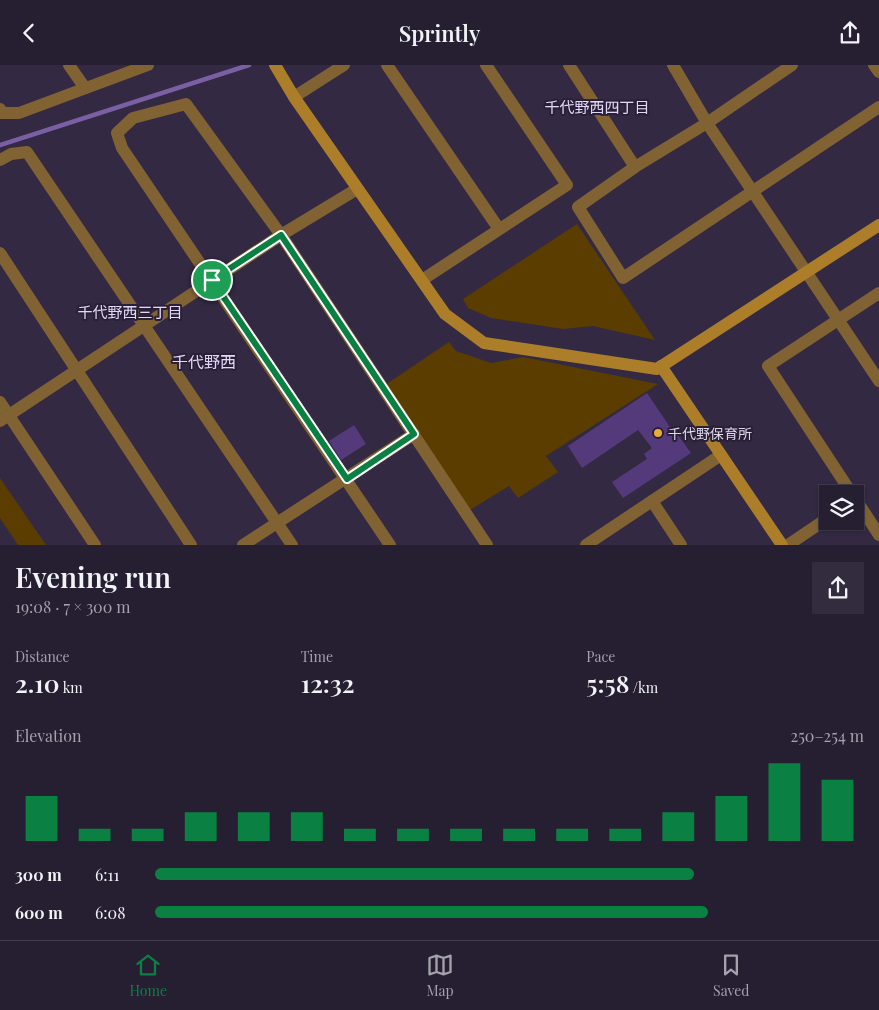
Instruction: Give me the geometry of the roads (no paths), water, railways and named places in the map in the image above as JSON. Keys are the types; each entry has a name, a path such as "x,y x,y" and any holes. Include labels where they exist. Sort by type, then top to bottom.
{"street":[{"path":"69,65 85,88"},
{"path":"0,109 2,113 19,113 148,65"},
{"path":"276,65 294,97 445,315 484,343 656,369 879,225"},
{"path":"294,97 344,65"},
{"path":"388,65 498,229"},
{"path":"422,280 567,185 486,65"},
{"path":"569,65 635,167"},
{"path":"673,65 707,123 879,381"},
{"path":"792,65 707,123 635,167 578,207 623,278 879,107"},
{"path":"874,65 879,72"},
{"path":"390,545 122,148 117,133 133,118 186,104 281,235 487,545"},
{"path":"0,160 12,154 27,153 292,545"},
{"path":"4,418 281,235 357,189"},
{"path":"0,253 191,545"},
{"path":"846,485 768,366 879,293"},
{"path":"661,366 782,545"},
{"path":"0,402 4,418 95,545"},
{"path":"243,545 414,434"},
{"path":"586,545 721,455"},
{"path":"652,501 681,545"},
{"path":"864,512 879,535"},
{"path":"788,545 819,524"}],"waterway":[{"path":"0,145 249,65"}],"place":[{"name":"千代野保育所","path":"658,433"}],"district":[{"name":"千代野西四丁目","path":"597,107"},
{"name":"千代野西三丁目","path":"130,312"},
{"name":"千代野西","path":"204,361"}]}
